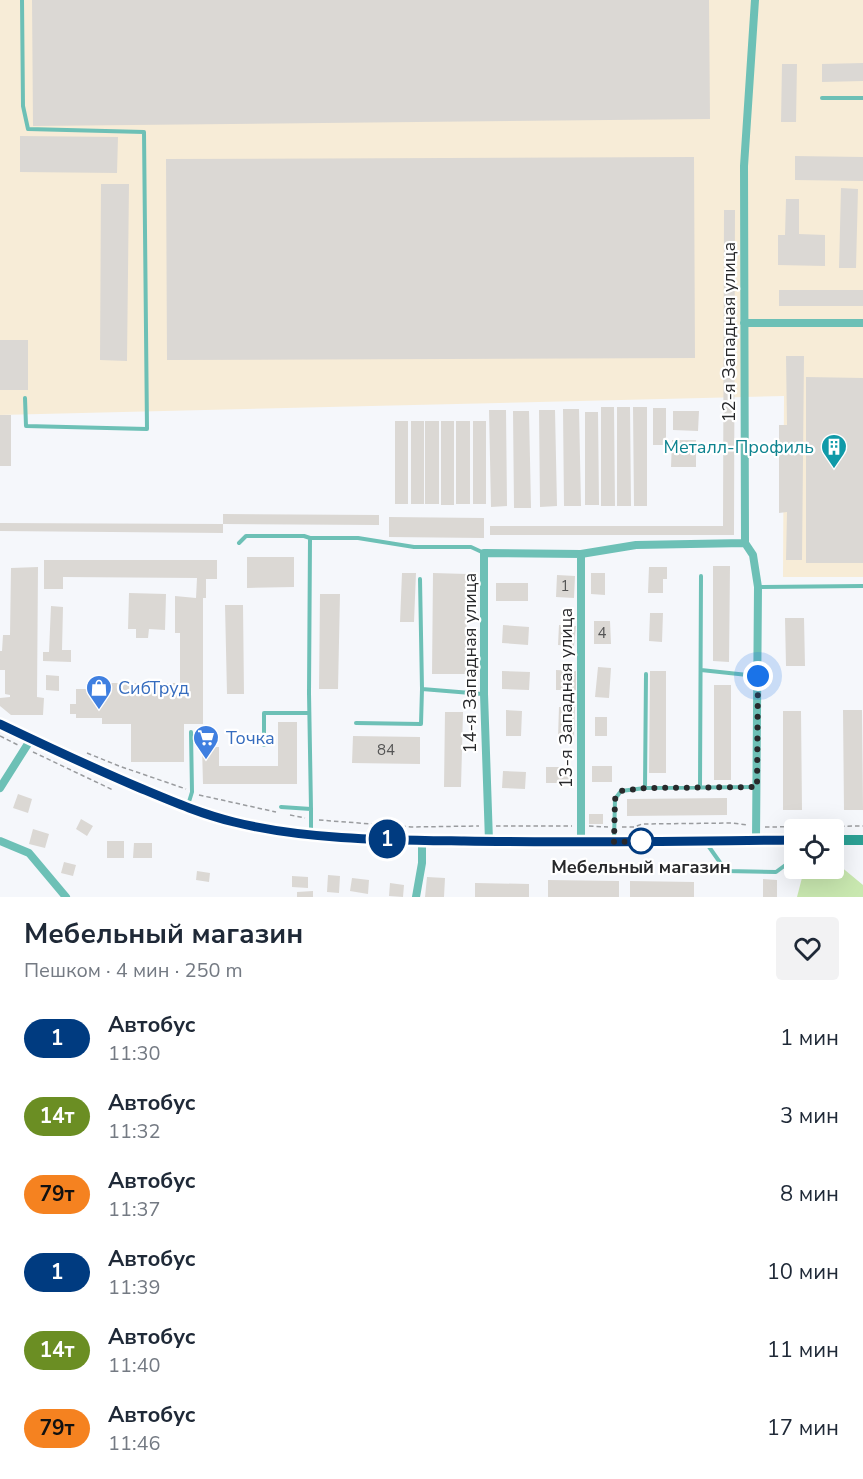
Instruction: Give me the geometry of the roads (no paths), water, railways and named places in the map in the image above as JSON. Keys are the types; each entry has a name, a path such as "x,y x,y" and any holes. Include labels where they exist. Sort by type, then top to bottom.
{"street":[{"name":"12-я Западная улица","path":"755,0 744,166 744,323 745,543 753,555 758,587 756,840"},
{"path":"744,323 863,323"},
{"path":"484,553 581,554 636,545 745,543"},
{"name":"14-я Западная улица","path":"484,553 484,694 489,842"},
{"name":"13-я Западная улица","path":"581,554 581,842"},
{"path":"0,724 28,744 188,808 265,829 310,834 489,842 784,840"},
{"path":"0,788 28,744"},
{"path":"416,897 422,863 422,840"},
{"path":"844,840 863,840"},
{"path":"0,841 29,853 66,897"}],"lane":[{"path":"22,0 22,106 28,129 144,132 147,429 26,426 25,398"},
{"path":"822,98 863,98"},
{"name":"14-я Западная улица","path":"239,543 246,536 358,538 414,546 471,547 484,553"},
{"path":"310,538 310,834"},
{"path":"700,576 700,787"},
{"path":"356,723 421,723 420,579"},
{"path":"758,587 863,586"},
{"path":"701,670 758,676"},
{"path":"645,788 646,674"},
{"path":"422,689 484,694"},
{"path":"264,746 264,713 309,712"},
{"path":"188,808 192,792 191,732"},
{"path":"614,842 615,799 621,791 645,788 757,787"},
{"path":"281,807 311,809"},
{"path":"705,841 726,871 777,872 784,867"}],"place":[{"name":"Металл-Профиль","path":"834,470"},
{"name":"СибТруд","path":"99,711"},
{"name":"Точка","path":"206,761"},
{"name":"Мебельный магазин","path":"641,841"}]}
